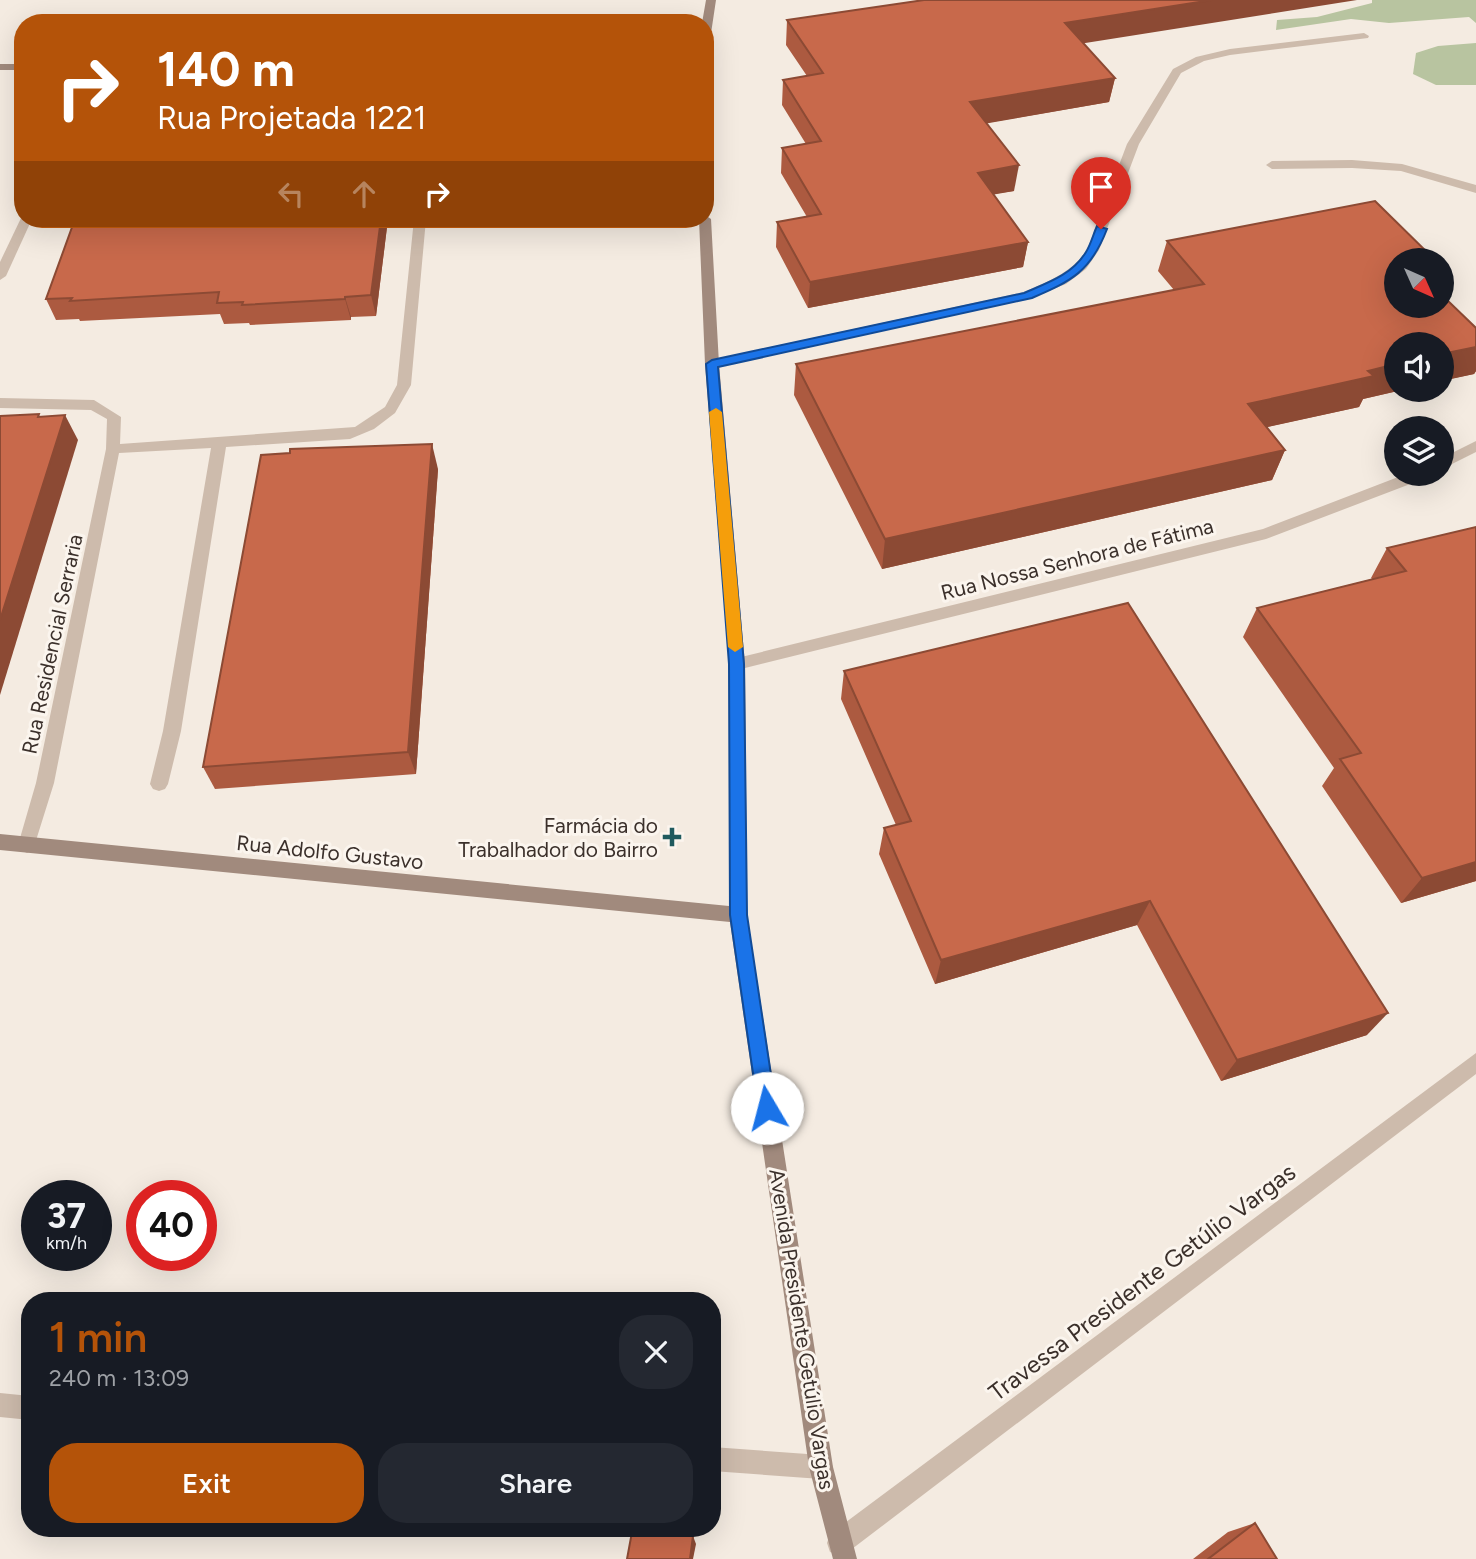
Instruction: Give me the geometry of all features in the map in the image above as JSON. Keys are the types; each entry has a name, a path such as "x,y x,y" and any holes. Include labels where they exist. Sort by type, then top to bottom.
{"street":[{"path":"712,364 1028,295 1061,281 1082,266 1093,250 1133,144 1177,71 1200,59 1230,52 1364,36"},
{"path":"1272,165 1352,164 1402,168 1476,189"},
{"path":"0,276 22,228"},
{"path":"113,449 350,434 370,427 398,402 404,385 420,228"},
{"name":"Avenida Presidente Getúlio Vargas","path":"705,228 712,364 737,664 738,915 821,1467 842,1551"},
{"name":"Rua Residencial Serraria","path":"0,403 94,405 114,417 113,449 46,783 27,845"},
{"path":"159,784 172,731 219,444"},
{"path":"1454,458 1476,446"},
{"name":"Rua Nossa Senhora de Fátima","path":"737,664 1266,534 1390,486"},
{"name":"Rua Adolfo Gustavo","path":"0,842 738,915"},
{"name":"Travessa Presidente Getúlio Vargas","path":"842,1551 1476,1062"},
{"path":"0,1405 21,1407"},
{"path":"721,1460 821,1467"}],"green space":[{"path":"1372,0 1476,0 1476,23 1469,17 1389,23 1351,19 1276,30 1277,20 1317,17 1372,3"},
{"path":"1476,43 1476,85 1436,85 1413,74 1416,53 1438,46"}],"building":[{"path":"924,0 1212,0 1065,23 1115,78 970,102 1019,165 978,173 1028,242 810,282 777,222 821,214 782,148 821,141 783,80 823,73 787,20"},
{"path":"1375,201 1423,248 1384,248 1384,318 1454,318 1454,307 1476,328 1476,347 1454,352 1454,332 1384,332 1384,367 1368,371 1374,376 1248,404 1285,450 885,539 796,364 1204,284 1167,241"},
{"path":"72,228 380,228 371,295 242,305 243,302 217,303 219,292 70,301 72,298 46,299"},
{"path":"39,414 38,417 65,415 0,620 0,416"},
{"path":"432,444 408,752 203,767 261,455 290,453 290,449"},
{"path":"1476,527 1476,862 1422,878 1340,759 1361,753 1257,608 1406,571 1387,548"},
{"path":"1128,603 1388,1013 1237,1060 1150,901 941,960 884,828 911,821 844,671"},
{"path":"1255,1523 1277,1559 1208,1559"},
{"path":"631,1537 693,1537 690,1559 627,1559"}],"slow traffic":[{"path":"716,412 735,647"}],"place":[{"name":"Farmácia do Trabalhador do Bairro","path":"672,837"}],"route":[{"path":"767,1108 738,915 737,664 712,364 1028,295 1061,281 1082,266 1093,250 1101,229"}]}
